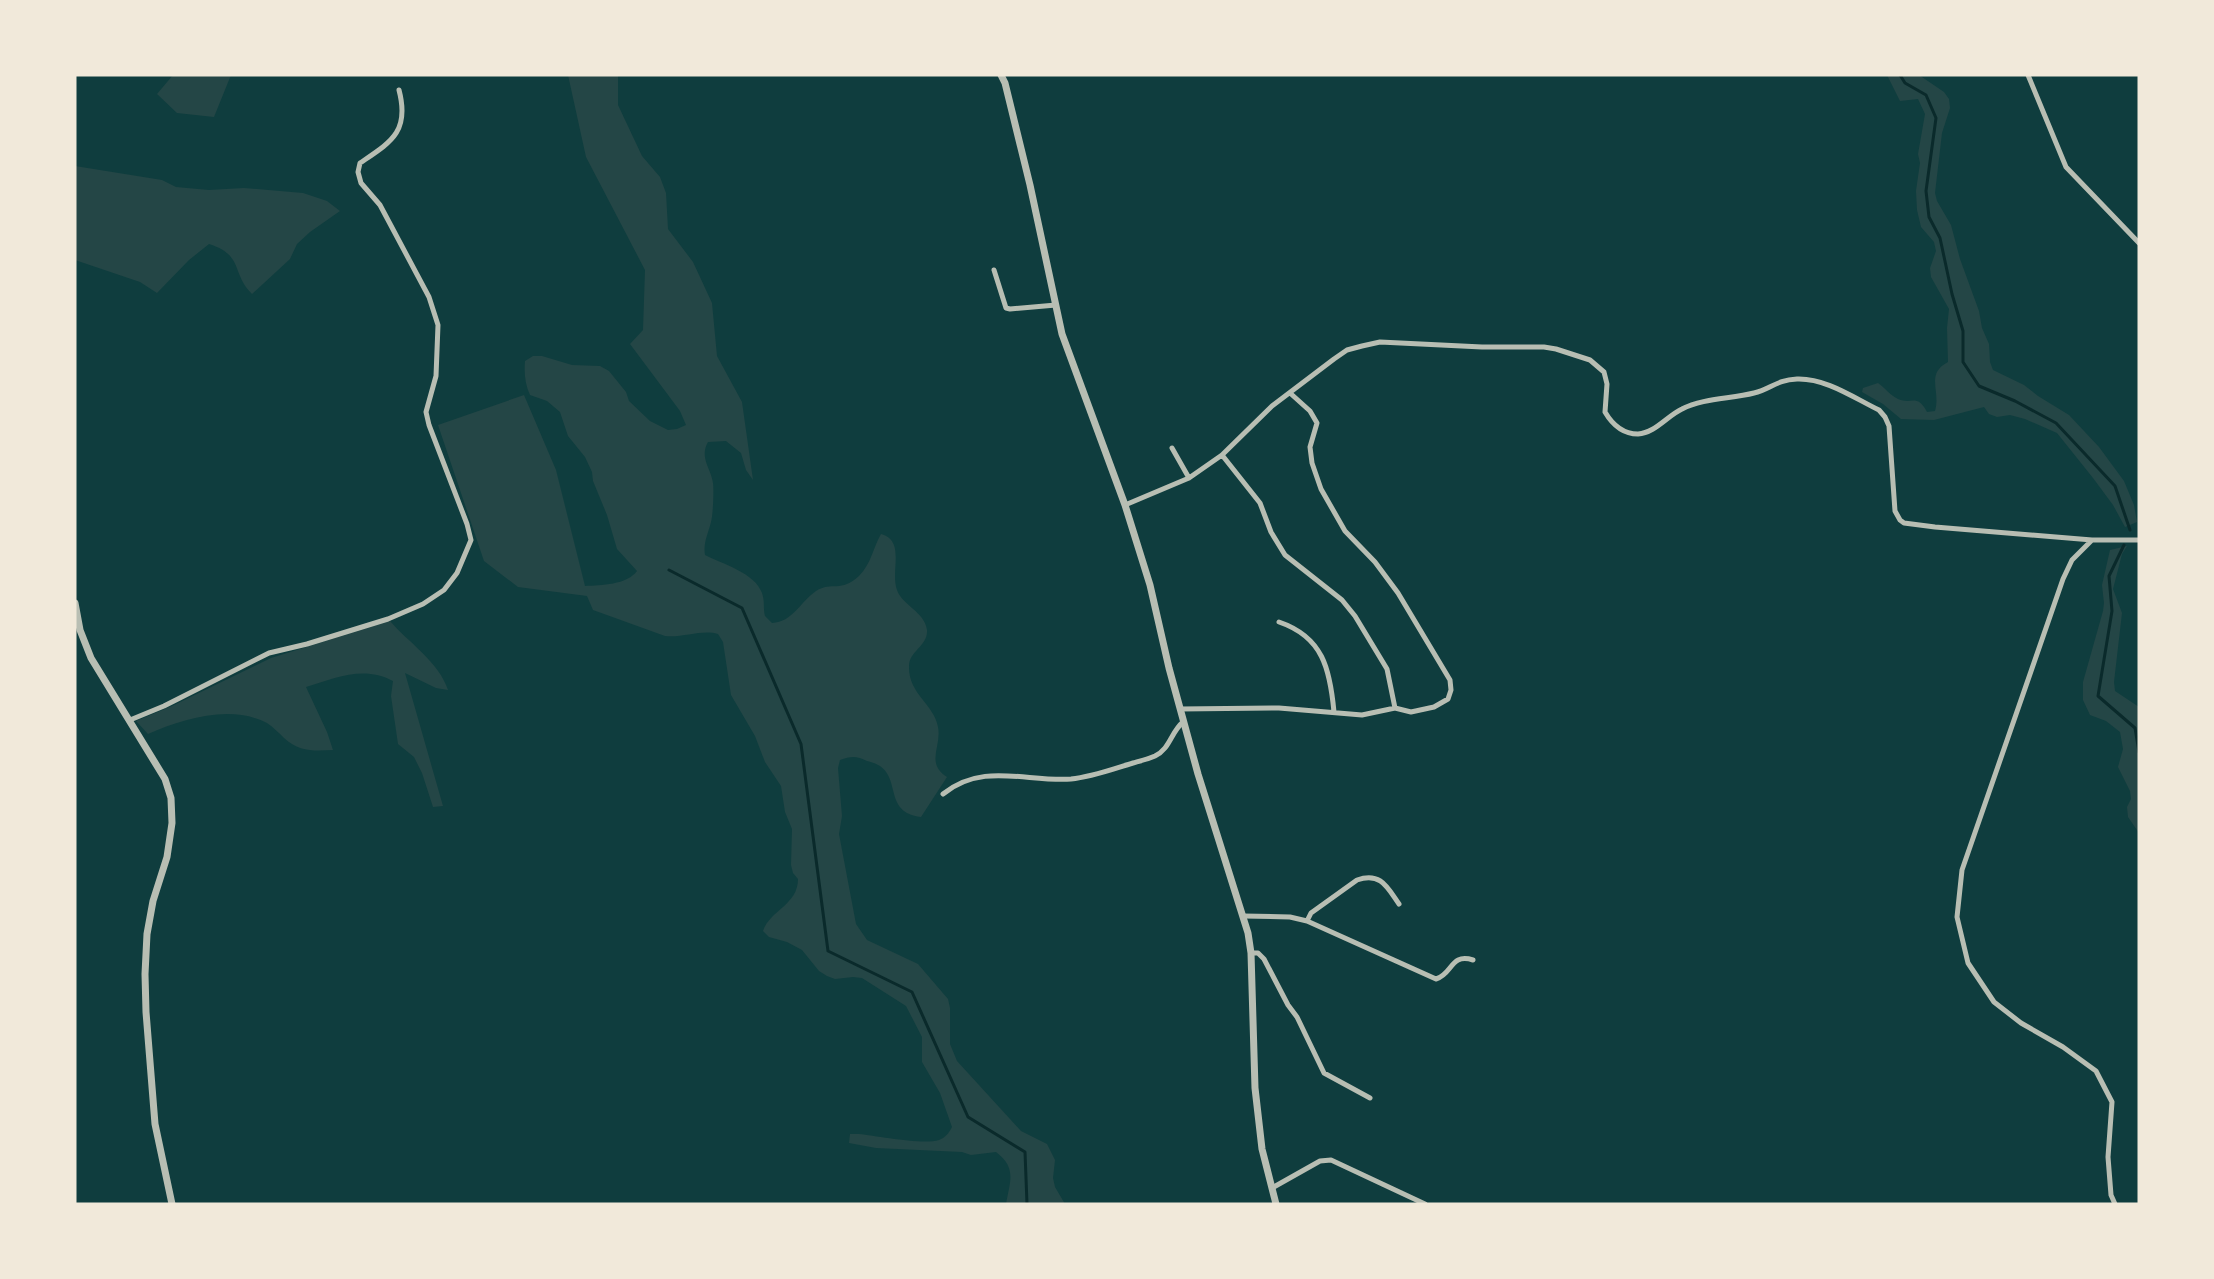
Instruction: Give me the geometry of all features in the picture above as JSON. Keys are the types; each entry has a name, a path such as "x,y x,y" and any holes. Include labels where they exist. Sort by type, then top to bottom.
{"street":[{"path":"1001,75 1005,79 1030,185 1062,334 1125,505 1156,606 1163,645 1210,819 1243,915 1251,952 1255,1088 1262,1149 1276,1204"},
{"path":"2028,75 2066,167 2139,243"},
{"path":"130,720 165,706 269,653 388,619 423,604 444,590 457,573 465,556 471,540 467,524 426,412 436,376 438,325 429,297 380,205 361,183 358,172 360,163 390,143 400,130 402,104 399,90"},
{"path":"994,270 1006,308 1056,304"},
{"path":"1125,505 1189,478 1222,455 1272,406 1347,350 1380,342 1482,347 1544,346 1590,360 1604,372 1607,384 1605,412 1617,427 1629,433 1637,434 1651,430 1682,408 1758,393 1781,381 1801,379 1822,383 1851,396 1879,410 1889,426 1895,511 1904,523 2092,540 2139,540"},
{"path":"1180,709 1280,708 1362,715 1395,708 1411,712 1434,707 1448,699 1452,690 1450,680 1398,593 1375,562 1339,522 1322,489 1312,462 1310,447 1317,423 1310,411 1290,393"},
{"path":"1172,448 1189,478"},
{"path":"1222,455 1260,503 1271,532 1285,555 1342,600 1355,616 1387,669 1395,708"},
{"path":"2092,540 2072,560 2063,579 1962,870 1957,917 1968,963 1994,1002 2021,1023 2063,1047 2097,1071 2112,1102 2108,1157 2111,1195 2115,1204"},
{"path":"75,603 80,630 91,658 165,779 171,798 171,834 167,857 153,901 147,934 145,974 155,1124 172,1204"},
{"path":"1279,622 1291,626 1310,638 1317,646 1332,692 1334,712"},
{"path":"943,794 955,784 982,776 1071,779 1114,769 1155,756 1164,750 1178,726 1183,722"},
{"path":"1307,921 1311,913 1357,880 1366,877 1376,878 1385,884 1399,904"},
{"path":"1243,915 1290,916 1307,921 1431,978 1440,979 1453,963 1461,958 1473,960"},
{"path":"1251,952 1258,953 1264,959 1288,1005 1297,1017 1323,1073 1370,1098"},
{"path":"1272,1188 1320,1161 1331,1160 1425,1204"}],"shaded area":[{"path":"173,75 231,75 214,117 177,113 157,94"},
{"path":"568,75 618,75 618,105 642,156 660,177 666,193 668,229 693,262 712,303 717,356 742,402 753,480 746,470 741,453 726,441 708,442 705,458 712,478 713,497 712,519 705,542 705,555 738,570 753,580 762,593 765,616 772,623 791,615 816,591 827,587 842,586 853,581 869,561 881,534 893,543 896,557 897,590 922,618 927,630 925,640 910,661 910,676 917,692 936,719 939,734 937,766 940,772 947,777 921,817 909,814 897,803 890,780 880,766 857,757 840,760 838,768 842,816 839,834 856,924 867,940 918,964 948,999 950,1044 957,1061 1021,1131 1047,1144 1055,1160 1053,1178 1055,1187 1065,1204 1006,1204 1010,1182 1009,1169 1003,1158 996,1152 971,1155 962,1152 876,1148 849,1143 850,1134 911,1141 939,1140 952,1127 940,1093 922,1062 922,1037 906,1006 862,978 835,979 827,976 819,971 802,950 787,942 769,937 763,931 771,918 794,895 797,888 798,879 791,865 792,829 785,812 781,786 765,762 755,736 731,695 723,642 718,634 706,632 665,636 593,610 587,596 518,587 484,561 438,425 524,395 556,470 585,586 620,582 633,576 637,571 617,549 607,515 593,481 592,472 585,457 568,436 560,412 547,401 530,395 525,378 525,361 533,356 542,356 572,365 600,366 609,371 626,392 629,401 650,421 668,430 686,425 680,411 630,344 643,330 645,270 586,157"},
{"path":"1887,75 1919,75 1944,92 1949,99 1950,108 1942,133 1935,193 1951,225 1960,259 1979,311 1982,328 1989,344 1993,370 2024,385 2069,415 2099,447 2124,481 2134,505 2137,522 2125,527 2113,505 2057,433 2010,415 1997,417 1989,414 1984,407 1934,420 1901,419 1883,404 1862,392 1863,388 1878,383 1898,399 1917,401 1927,412 1935,411 1935,378 1941,367 1948,362 1949,309 1931,277 1930,268 1936,251 1934,242 1921,227 1917,210 1916,191 1920,163 1918,154 1925,114 1918,99 1900,101"},
{"path":"75,166 162,180 176,187 209,190 244,188 303,193 327,201 340,211 297,244 290,259 252,294 228,254 209,244 189,260 157,293 140,282 75,260"},
{"path":"2127,546 2122,554 2113,589 2122,613 2114,682 2115,691 2139,707 2139,833 2128,817 2130,791 2118,767 2123,749 2120,732 2106,721 2090,715 2083,700 2083,682 2103,611 2102,585 2110,550"},
{"path":"390,621 438,670 448,690 436,688 405,673 443,806 433,807 414,757 398,744 391,696 393,681 382,676 360,673 306,687 333,750 313,750 295,746 267,723 253,717 222,714 207,716 176,723 148,734 136,721 271,658"}],"waterway":[{"path":"1900,75 1905,83 1926,95 1936,118 1926,191 1929,217 1940,238 1963,331 1963,362 1979,386 2015,401 2056,423 2115,486 2130,530"},
{"path":"2124,545 2109,576 2112,611 2098,696 2135,728 2139,752"},
{"path":"669,570 742,608 801,744 828,951 912,992 968,1117 1025,1152 1027,1204"}]}
